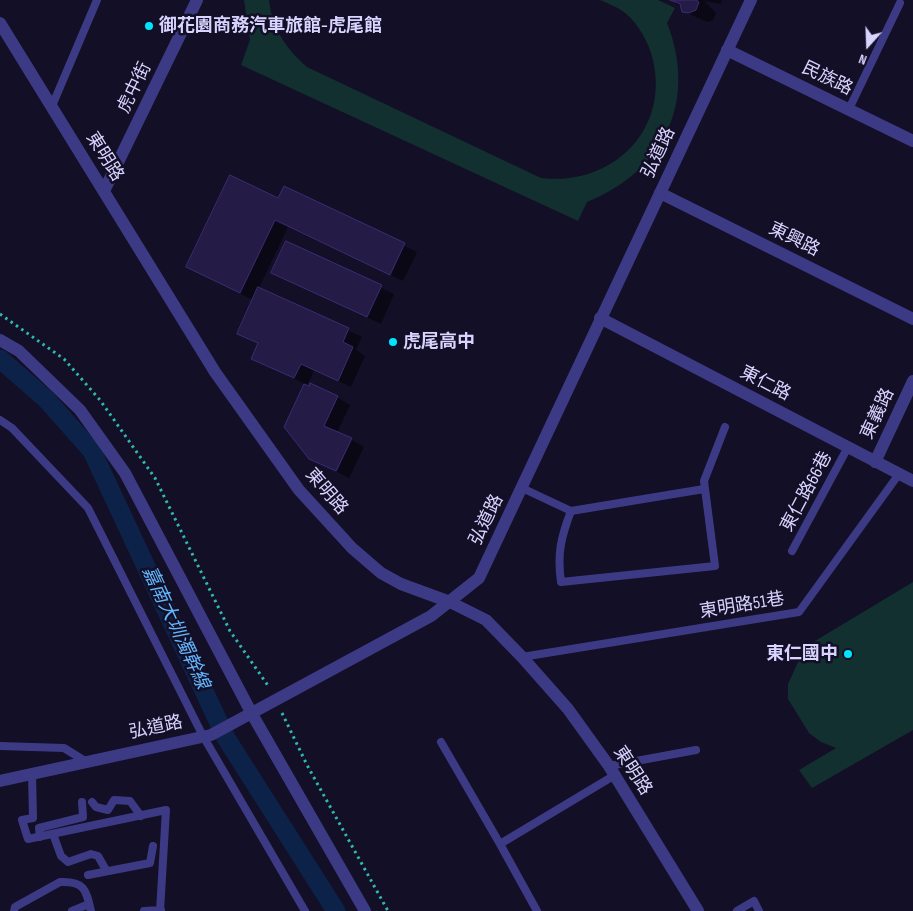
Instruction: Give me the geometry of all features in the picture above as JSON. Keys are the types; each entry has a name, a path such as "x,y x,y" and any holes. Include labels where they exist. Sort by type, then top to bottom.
{"street":[{"name":"虎中街","path":"104,191 197,0"},
{"name":"弘道路","path":"0,781 207,736 252,714 431,616 479,578 751,0"},
{"name":"東明路","path":"0,23 215,372 300,490 352,548 381,573 401,584 450,602 486,620 522,658 568,709 612,770 698,911"},
{"name":"民族路","path":"726,50 913,140"},
{"name":"東興路","path":"660,193 913,319"},
{"name":"東仁路","path":"600,318 913,481"},
{"path":"0,340 19,351 80,410 125,473 252,714 365,911"},
{"name":"東義路","path":"875,462 913,381"}],"lane":[{"path":"52,106 96,0"},
{"path":"849,109 900,3"},
{"path":"0,420 12,428 88,508 207,736 305,911"},
{"path":"571,511 561,538 559,563 561,582 715,566 704,481 725,427"},
{"name":"東仁路66巷","path":"792,552 848,447"},
{"name":"東明路51巷","path":"522,658 799,612 899,474"},
{"path":"522,488 571,511 704,489"},
{"path":"441,742 537,911"},
{"path":"0,746 64,748 85,761"},
{"path":"500,844 612,770 696,750"},
{"path":"32,774 33,818 22,820 28,839 166,810 160,910 144,911"},
{"path":"92,802 96,807 108,810 114,800 130,801 141,816"},
{"path":"40,837 39,828 83,817 82,802"},
{"path":"53,834 61,856 68,862 90,854 98,856 106,870"},
{"path":"88,875 150,863 153,846"},
{"path":"14,911 15,907 60,882 76,882 86,891 90,908 72,911"},
{"path":"737,911 754,902 759,911"}],"path":[{"path":"0,314 64,359 100,400 155,478 230,631 276,700 307,764 388,911"}],"green space":[{"path":"244,0 269,0 273,20 281,37 307,67 541,178 568,178 593,172 615,161 633,145 646,125 654,102 656,77 650,50 645,39 635,22 626,13 600,0 658,0 675,8 667,23 676,52 678,80 676,106 668,130 654,152 636,172 614,189 587,202 578,221 241,65 250,40"},
{"path":"913,582 913,730 812,788 799,770 836,748 821,742 809,733 788,699 788,684 805,647"}],"building":[{"path":"670,0 696,0 699,2 696,10 689,13 682,12 680,4"},
{"path":"230,175 278,198 284,186 405,243 390,275 275,220 240,293 186,267"},
{"path":"286,241 382,285 367,317 271,273"},
{"path":"258,287 349,328 343,342 353,347 338,381 301,364 294,378 251,359 258,343 237,334"},
{"path":"310,383 338,396 324,426 352,438 336,471 309,459 284,427 304,384 309,386"}],"waterway":[{"name":"嘉南大圳濁幹線","path":"0,359 46,399 92,451 226,738 336,911"}],"place":[{"name":"御花園商務汽車旅館-虎尾館","path":"149,26"},
{"name":"虎尾高中","path":"393,342"},
{"name":"東仁國中","path":"848,654"}]}
